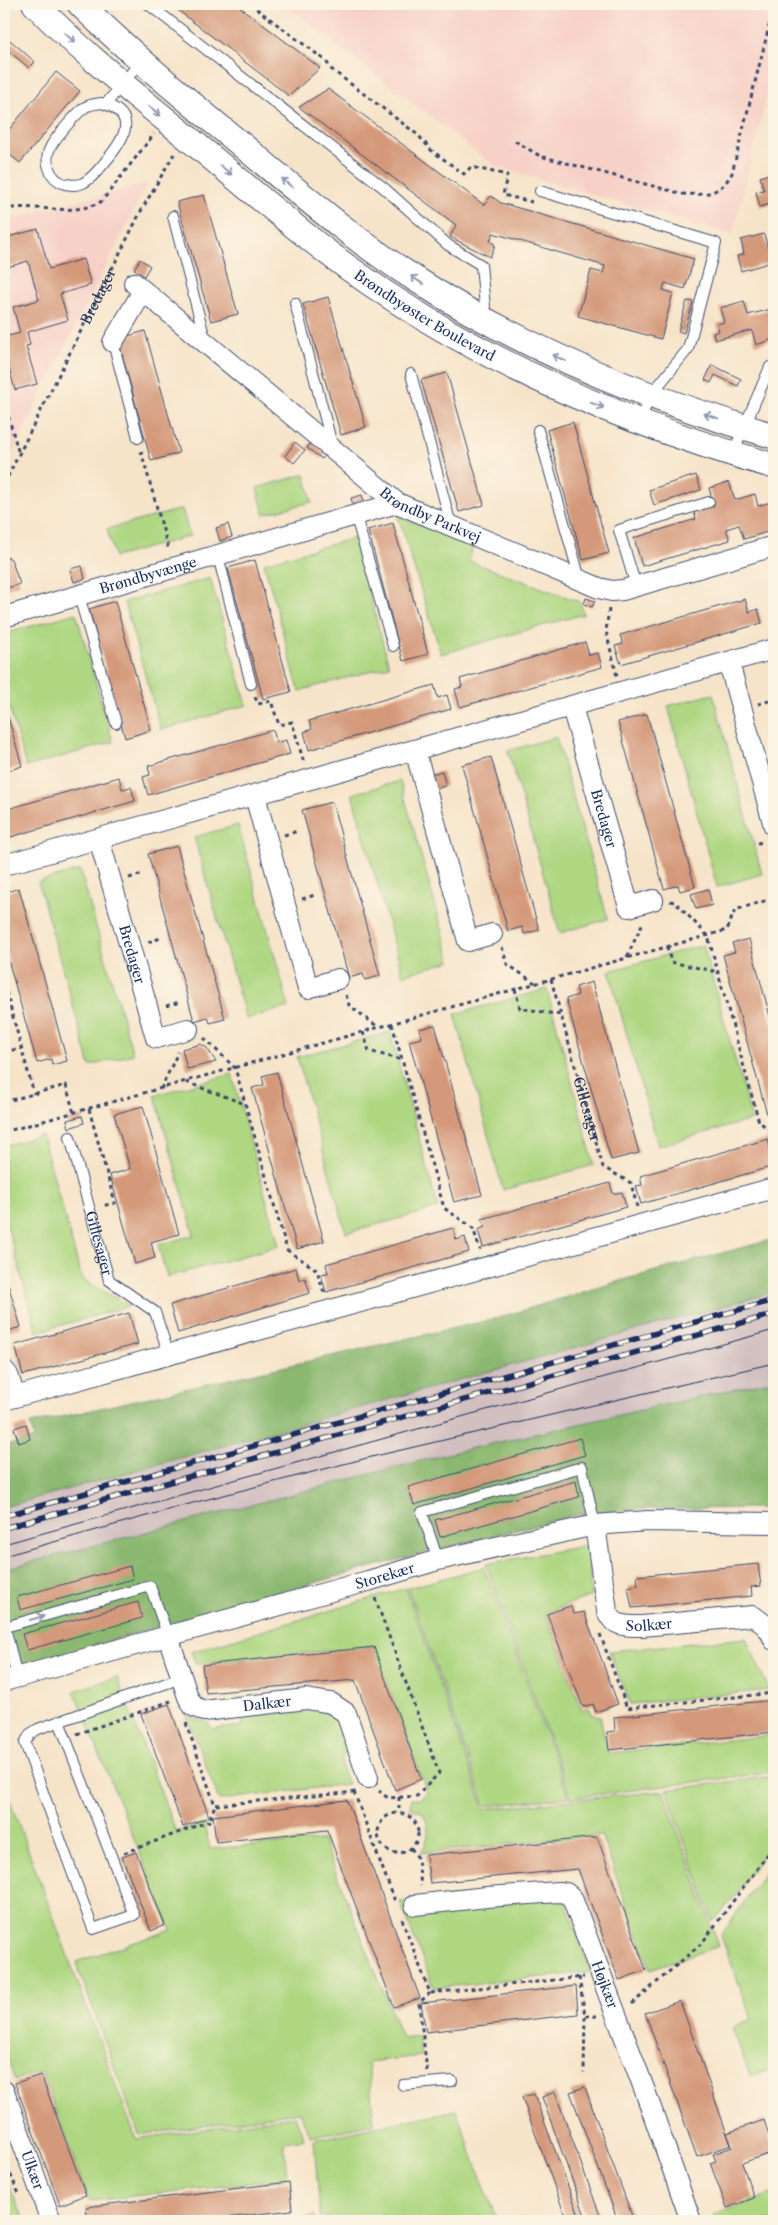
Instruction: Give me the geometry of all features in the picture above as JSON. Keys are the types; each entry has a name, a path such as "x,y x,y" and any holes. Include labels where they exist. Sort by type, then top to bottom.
{"street":[{"name":"Brøndbyøster Boulevard","path":"35,4 52,22 188,138 349,268 400,304 442,330 535,379 640,422 774,466"},
{"name":"Brøndbyøster Boulevard","path":"80,4 142,60 329,217 416,280 486,321 555,357 650,396 744,428 774,436"},
{"name":"Brøndby Parkvej","path":"113,342 139,287 397,504 599,588 612,591"},
{"name":"Brøndbyvænge","path":"4,617 397,504"},
{"path":"612,591 636,586 774,546"},
{"path":"4,865 774,649"},
{"path":"728,663 774,826"},
{"name":"Bredager","path":"572,707 629,907 653,900"},
{"path":"415,750 468,941 492,934"},
{"path":"255,796 308,988 338,979"},
{"name":"Bredager","path":"99,839 156,1038 188,1028"},
{"path":"4,1370 8,1376 9,1399 774,1188"},
{"name":"Storekær","path":"10,1679 438,1560 596,1525 648,1521 774,1523"},
{"name":"Solkær","path":"596,1525 604,1590 610,1618 624,1626 642,1626 753,1616 771,1631 774,1640"},
{"name":"Dalkær","path":"168,1636 182,1690 193,1706 204,1711 306,1699 331,1703 339,1707 346,1713 365,1786"},
{"name":"Højkær","path":"409,1907 487,1897 558,1892 566,1893 576,1904 691,2221"},
{"name":"Ulkær","path":"4,2091 50,2221"}],"lane":[{"path":"148,4 384,188 448,245 481,265 486,321"},
{"path":"106,104 119,111 124,120 126,129 124,138 92,177 83,184 72,186 62,183 53,176 48,167 47,156 51,146 84,108 93,104 106,104 142,60"},
{"path":"540,191 716,243 688,349 650,396 640,422"},
{"path":"173,216 206,343"},
{"path":"295,303 334,451"},
{"path":"113,342 138,438"},
{"path":"733,454 770,367 774,368"},
{"path":"411,374 452,527"},
{"path":"538,430 580,579"},
{"path":"636,586 618,530 709,502"},
{"path":"356,517 392,646"},
{"path":"218,556 251,684"},
{"path":"79,596 116,723"},
{"name":"Gillesager","path":"70,1137 109,1280 155,1312 170,1355"},
{"path":"438,1560 422,1512 582,1467 596,1525"},
{"path":"10,1679 5,1628 150,1586 168,1636"},
{"path":"59,1721 134,1916 93,1929 26,1743 30,1734 59,1721 182,1690"},
{"path":"403,2085 452,2081"}],"path":[{"path":"250,4 326,60 331,69 418,135 431,150 464,174 471,167 507,175 503,195 532,202 540,191"},
{"path":"516,141 540,156 683,194 705,195 726,185 732,173 774,7"},
{"name":"Bredager","path":"4,484 141,211 176,151 188,138"},
{"path":"4,402 19,455"},
{"path":"138,438 174,568"},
{"path":"612,591 606,631 622,693"},
{"path":"262,704 271,701 279,725 292,722 310,780"},
{"path":"4,1132 708,936 727,930 735,910 774,898"},
{"path":"626,958 646,914 656,911 653,900 674,902 708,936 759,1122 774,1132"},
{"path":"492,934 500,940 507,964 535,984"},
{"path":"667,947 671,962 718,972"},
{"path":"338,979 343,983 349,1005 378,1028"},
{"name":"Gillesager","path":"551,979 603,1167 631,1183 642,1224"},
{"path":"4,984 34,1094"},
{"path":"515,989 520,1008 561,1015"},
{"path":"392,1024 444,1208 473,1228 485,1268"},
{"path":"161,1089 188,1028 199,1033 235,1068 287,1250 317,1270 329,1311"},
{"path":"363,1032 369,1051 402,1060"},
{"path":"4,1052 22,1048"},
{"path":"186,1082 246,1105"},
{"path":"4,1102 66,1085 74,1113"},
{"path":"89,1109 115,1203 89,1209"},
{"path":"215,1805 365,1786 388,1798 418,1796 440,1773 368,1581"},
{"path":"610,1618 596,1624 627,1708 774,1693"},
{"path":"65,1739 182,1690 215,1805 211,1815 212,1820 111,1857"},
{"path":"365,1786 409,1907 430,1993"},
{"path":"398,1797 400,1812"},
{"path":"400,1812 411,1817 418,1829 417,1841 405,1852 396,1853 389,1851 380,1842 378,1834 382,1820 388,1815 400,1812"},
{"path":"616,2017 702,1943 774,1846"},
{"path":"409,1907 418,1858 411,1848"},
{"path":"428,2082 419,2003 430,1993 602,1975"},
{"path":"579,1977 585,2016 584,2073"},
{"path":"4,2160 24,2204"}],"shaded area":[{"path":"284,4 774,4 774,66 733,235 496,167"},
{"path":"148,182 4,469 4,221"},
{"path":"774,1292 774,1380 451,1453 4,1569 4,1507"}],"green space":[{"path":"305,474 312,502 264,514 257,488"},
{"path":"182,509 190,536 115,557 107,529"},
{"path":"398,516 473,546 469,561 580,602 584,614 441,654"},
{"path":"354,538 389,666 299,691 264,563"},
{"path":"210,578 247,705 161,730 124,602"},
{"path":"76,613 113,742 26,767 4,689 4,634"},
{"path":"713,694 762,874 717,887 668,706"},
{"path":"556,737 608,919 560,933 508,751"},
{"path":"400,781 451,961 403,975 352,794"},
{"path":"238,825 289,1007 246,1019 194,837"},
{"path":"80,870 133,1054 90,1066 38,882"},
{"path":"703,945 752,1120 658,1146 609,971"},
{"path":"547,989 594,1165 503,1190 455,1014"},
{"path":"390,1032 438,1208 346,1233 297,1057"},
{"path":"232,1074 279,1246 167,1277 158,1245 194,1235 155,1095"},
{"path":"42,1135 82,1279 130,1306 37,1332 4,1214 4,1146"},
{"path":"774,1239 774,1292 4,1507 4,1446 34,1439 30,1424 494,1319 626,1279"},
{"path":"774,1380 774,1508 644,1509 585,1513 408,1557 177,1621 4,1672 4,1569 451,1453"},
{"path":"589,1545 591,1596 545,1613 582,1710 589,1707 592,1714 600,1716 608,1753 774,1735 774,1772 571,1798 486,1564"},
{"path":"484,1567 569,1797 485,1806 408,1588"},
{"path":"406,1588 484,1809 663,1791 719,1946 650,1969 601,1835 421,1853 428,1837 428,1827 421,1811 410,1808 411,1799 420,1799 427,1792 373,1646 196,1664 191,1652"},
{"path":"746,1638 769,1690 630,1704 609,1651"},
{"path":"117,1677 176,1832 204,1824 210,1849 323,1840 402,2038 419,2036 421,2056 368,2062 374,2124 311,2137 299,2112 139,2135 76,1962 171,1930 74,1691"},
{"path":"316,1709 330,1716 338,1725 348,1751 341,1759 342,1769 348,1784 219,1800 186,1714 197,1720 208,1722 212,1729 243,1726 242,1717"},
{"path":"774,1776 774,1839 731,1901 713,1922 666,1790"},
{"path":"4,1785 136,2139 295,2116 304,2139 284,2142 287,2179 89,2201 42,2072 15,2080 4,2047"},
{"path":"774,1858 774,2082 770,2070 750,2076 732,2027 752,2019 721,1936"},
{"path":"561,1889 591,1972 434,1988 400,1902"},
{"path":"456,2110 497,2221 322,2221 314,2140"},
{"path":"4,2174 25,2221 4,2221"},
{"path":"774,2193 774,2221 717,2221 714,2215"}],"building":[{"path":"170,4 236,4 320,68 289,96"},
{"path":"10,40 35,62 29,68 4,47"},
{"path":"56,72 80,91 20,163 4,150 4,136"},
{"path":"328,89 484,205 491,196 501,203 694,259 685,289 665,283 663,290 673,293 661,339 578,316 591,270 603,273 605,266 493,233 490,241 495,245 490,257 450,237 456,225 299,107"},
{"path":"774,172 774,203 760,207 756,192 764,190 760,177"},
{"path":"204,195 238,314 211,321 177,202"},
{"path":"38,229 49,269 83,259 91,285 60,294 68,320 27,332 30,345 26,346 37,384 15,390 4,350 4,337 20,333 13,307 39,300 28,261 4,268 4,238"},
{"path":"764,234 768,248 774,246 774,269 772,262 741,271 737,256 744,254 741,240"},
{"path":"140,259 150,266 144,276 134,269"},
{"path":"328,297 366,427 341,435 303,304"},
{"path":"687,301 693,302 684,333 678,331"},
{"path":"744,301 748,315 771,309 774,319 774,339 756,345 752,330 715,340 713,333 719,331 717,324 724,322 720,308"},
{"path":"145,331 179,453 151,461 118,339"},
{"path":"712,365 741,379 738,386 715,375 711,383 705,380"},
{"path":"447,373 484,505 459,512 421,380"},
{"path":"573,422 609,553 583,560 547,430"},
{"path":"295,442 305,450 294,463 285,456"},
{"path":"311,442 326,453 322,459 307,448"},
{"path":"696,475 701,490 654,505 649,490"},
{"path":"729,482 735,500 755,494 758,506 774,501 774,530 744,539 739,525 726,529 730,540 642,566 634,538 696,519 694,512 714,506 709,488"},
{"path":"362,495 366,508 355,511 351,498"},
{"path":"393,523 428,654 403,661 368,530"},
{"path":"228,524 232,537 220,541 216,528"},
{"path":"7,557 11,559 20,584 4,589 4,568"},
{"path":"255,560 291,692 263,699 228,568"},
{"path":"82,566 85,579 74,582 70,569"},
{"path":"586,598 595,601 592,607 584,604"},
{"path":"745,599 749,612 758,609 762,623 621,664 615,646 623,644 620,635"},
{"path":"115,601 151,730 125,738 89,609"},
{"path":"585,642 589,655 598,653 602,667 460,707 455,689 462,687 460,679"},
{"path":"434,685 438,698 447,695 451,709 309,750 304,732 312,729 309,721"},
{"path":"4,703 22,766 4,772"},
{"path":"647,714 695,887 680,891 678,885 664,889 618,722"},
{"path":"273,730 277,743 286,740 290,754 148,795 143,777 150,775 148,766"},
{"path":"491,757 539,930 524,934 522,927 508,931 462,765"},
{"path":"442,771 446,786 434,789 430,774"},
{"path":"119,777 122,789 131,787 135,801 4,839 4,810"},
{"path":"332,802 380,976 365,980 363,974 349,978 302,810"},
{"path":"177,846 225,1019 210,1023 208,1017 194,1021 148,854"},
{"path":"19,888 67,1061 52,1065 51,1059 37,1063 4,945 4,893"},
{"path":"708,889 712,905 696,909 691,894"},
{"path":"749,939 774,1031 774,1116 768,1118 723,955 735,952 732,943"},
{"path":"592,982 639,1153 611,1160 566,999 578,995 576,987"},
{"path":"435,1025 482,1195 454,1202 409,1041 422,1038 419,1029"},
{"path":"201,1044 207,1048 216,1062 187,1069 182,1049"},
{"path":"277,1072 324,1241 297,1249 252,1088 264,1085 262,1076"},
{"path":"143,1106 179,1234 151,1242 155,1258 135,1264 110,1175 130,1169 114,1114"},
{"path":"82,1116 84,1123 69,1128 67,1120"},
{"path":"768,1139 771,1152 774,1151 774,1166 641,1204 636,1186 642,1185 640,1176"},
{"path":"610,1183 613,1194 622,1192 626,1207 483,1247 478,1230 485,1227 482,1219"},
{"path":"453,1228 456,1240 465,1237 469,1252 326,1292 321,1274 328,1273 326,1264"},
{"path":"296,1268 299,1280 305,1278 310,1293 178,1333 170,1305"},
{"path":"4,1271 21,1327 4,1332"},
{"path":"129,1313 138,1344 23,1375 15,1345"},
{"path":"26,1424 30,1439 19,1443 14,1428"},
{"path":"580,1438 585,1455 414,1505 408,1487"},
{"path":"576,1481 579,1497 440,1537 435,1520"},
{"path":"774,1563 774,1579 769,1564"},
{"path":"758,1564 761,1586 751,1587 752,1596 632,1608 628,1587 638,1585 637,1576"},
{"path":"130,1566 133,1579 20,1610 17,1597"},
{"path":"138,1602 142,1618 27,1650 22,1634"},
{"path":"570,1606 574,1614 584,1612 618,1704 596,1712 593,1704 583,1707 547,1614"},
{"path":"374,1647 421,1779 395,1790 355,1680 206,1693 202,1665"},
{"path":"774,1700 774,1732 609,1750 607,1732 615,1731 614,1717"},
{"path":"169,1704 209,1817 183,1827 141,1714"},
{"path":"347,1800 420,1998 394,2007 327,1830 216,1842 213,1816"},
{"path":"597,1837 646,1970 619,1980 578,1869 430,1883 426,1855"},
{"path":"136,1852 165,1925 151,1931 122,1857"},
{"path":"576,1986 578,2014 426,2032 421,2003"},
{"path":"680,2001 731,2145 697,2157 645,2013"},
{"path":"41,2075 86,2195 60,2205 15,2083"},
{"path":"585,2087 634,2221 618,2221 570,2092"},
{"path":"555,2092 602,2221 587,2221 542,2097"},
{"path":"534,2094 581,2221 567,2221 522,2097"},
{"path":"764,2120 774,2152 742,2163 754,2198 727,2208 710,2163 716,2161 713,2154 732,2147 727,2133"},
{"path":"289,2182 292,2210 201,2221 88,2221 86,2207"},
{"path":"315,2214 317,2221 294,2221"}],"tram line":[{"path":"4,1544 774,1330"},
{"path":"4,1556 189,1504 367,1458 774,1363"}],"railway":[{"path":"4,1516 774,1300"},
{"path":"4,1528 774,1314"}]}
